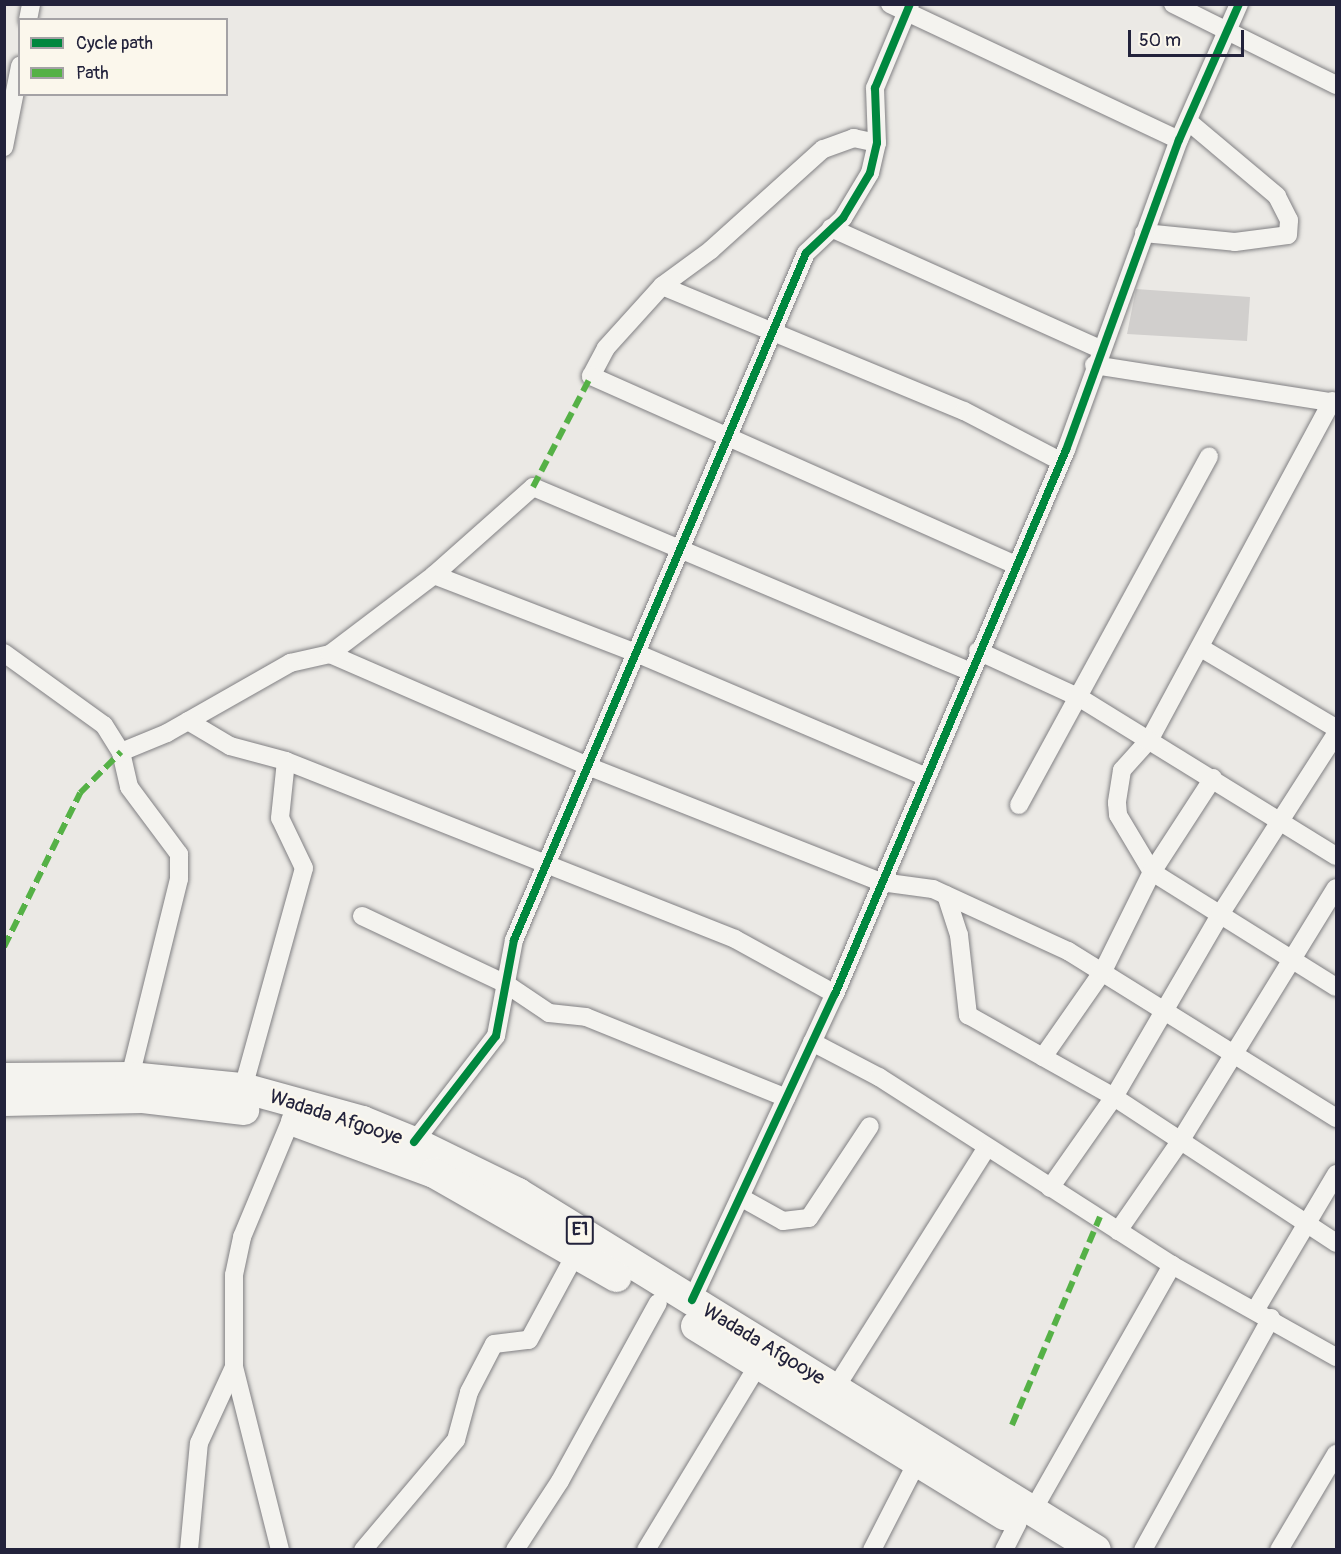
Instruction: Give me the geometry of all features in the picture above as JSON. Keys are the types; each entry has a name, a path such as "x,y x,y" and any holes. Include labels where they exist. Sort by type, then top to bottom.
{"highway":[{"name":"Wadada Afgooye","path":"4,1078 130,1077 243,1088 363,1121 414,1142 518,1193 836,1387 1025,1516 1059,1550"},
{"name":"Wadada Afgooye","path":"4,1101 143,1098 291,1120 434,1173 576,1253 917,1462 1096,1550"}],"street":[{"path":"890,4 908,9 1179,140"},
{"path":"1173,4 1336,85"},
{"path":"692,1300 835,994 1013,564 1060,461 1179,140 1239,4"},
{"path":"414,1142 496,1036 514,940 549,865 680,548 730,439 806,253 831,228 865,183 877,143 875,88 908,9"},
{"path":"4,147 18,76"},
{"path":"1144,233 1235,242 1288,235 1289,220 1277,196 1188,120"},
{"path":"877,143 854,138 828,145 711,250 662,286 606,348 591,376 1013,564"},
{"path":"831,228 1097,357 1334,402 1150,739 1122,770 1118,803 1126,831 1152,872 1221,913 1336,987"},
{"path":"662,286 775,330 964,411 1060,461"},
{"path":"1019,805 1080,698 1209,456"},
{"path":"121,752 188,721 290,663 330,654 434,575 533,487 970,672"},
{"path":"434,575 636,653 925,776"},
{"path":"1201,648 1336,728"},
{"path":"978,651 1080,698 1280,818 1336,856"},
{"path":"4,653 88,708 121,752 129,787 169,835 180,869 130,1077"},
{"path":"330,654 590,766 881,882 946,895 1103,971 1166,1008 1336,1118"},
{"path":"188,721 230,746 285,761 735,939 835,994"},
{"path":"1050,1188 1114,1097 1221,913 1336,734"},
{"path":"243,1088 304,868 280,818 285,761"},
{"path":"1043,1057 1103,971 1152,872 1214,778"},
{"path":"1118,1231 1179,1143 1336,888"},
{"path":"946,895 958,935 968,1015 1114,1097 1179,1143 1336,1243"},
{"path":"362,916 506,984 549,1014 586,1017 786,1098"},
{"path":"812,1042 879,1077 986,1149 1172,1265 1264,1313 1336,1358"},
{"path":"280,1550 234,1367 238,1256 291,1120"},
{"path":"740,1197 783,1221 809,1218 870,1126"},
{"path":"836,1387 986,1149"},
{"path":"1143,1550 1264,1313 1305,1225 1336,1174"},
{"path":"363,1550 456,1440 469,1392 494,1344 529,1340 576,1253"},
{"path":"1004,1550 1172,1265"},
{"path":"515,1550 560,1481 658,1303"},
{"path":"646,1550 758,1365"},
{"path":"189,1550 199,1443 234,1367"},
{"path":"1280,1550 1336,1454"},
{"path":"872,1550 917,1462"}],"building":[{"path":"1136,289 1250,297 1247,341 1127,334"}],"marked path":[{"path":"533,487 591,376"},
{"path":"4,947 80,793 121,752"},
{"path":"1012,1425 1100,1217"}],"cycle path":[{"path":"414,1142 496,1036 514,940 806,253 843,218 870,173 877,143 875,88 910,4"},
{"path":"692,1300 835,994 1066,450 1179,140 1239,4"}]}
